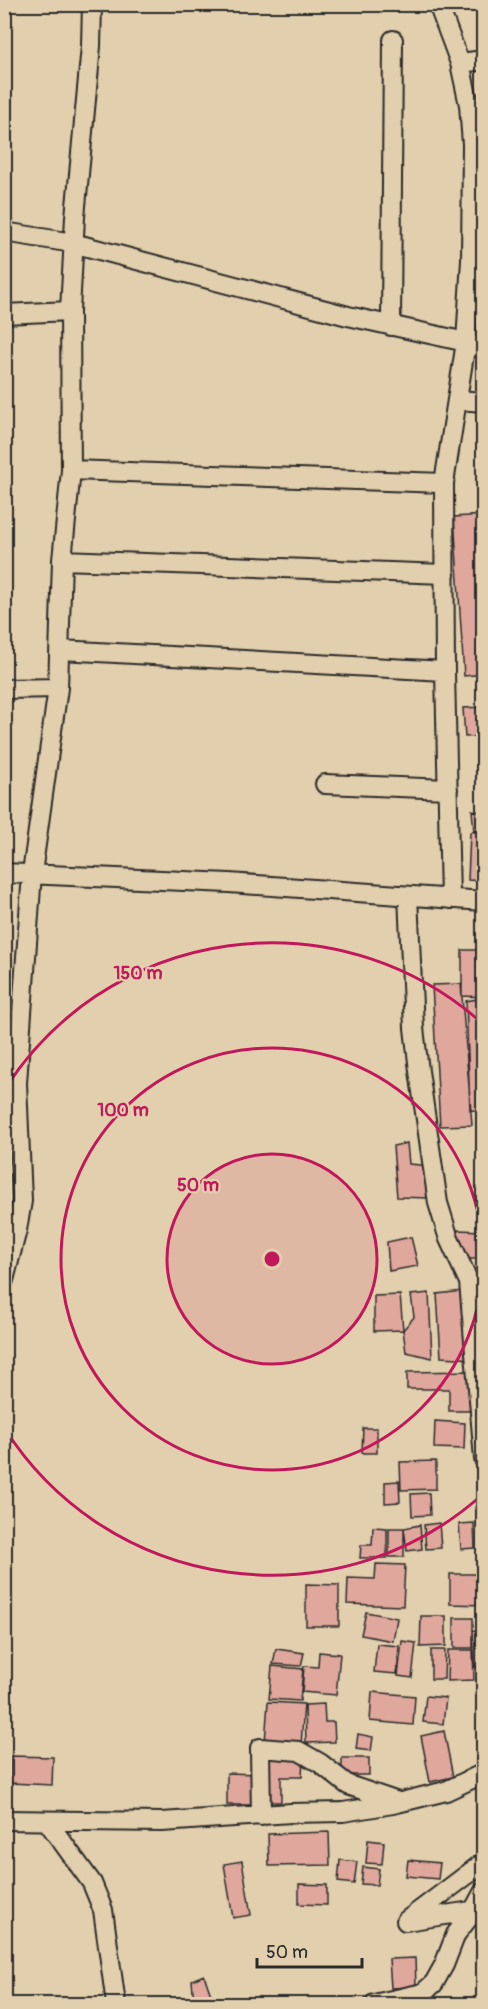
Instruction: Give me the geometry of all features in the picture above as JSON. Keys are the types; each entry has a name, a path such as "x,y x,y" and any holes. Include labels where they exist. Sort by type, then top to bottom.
{"street":[{"path":"5,1279 22,1201 13,1160 17,1083 32,873 58,688 62,560 70,470 70,311 73,243 91,46 92,4"},
{"path":"438,4 460,63 478,144 466,342 444,483 450,899"},
{"path":"392,326 393,40"},
{"path":"460,63 483,60"},
{"path":"4,232 73,243 348,316 466,342 483,351"},
{"path":"4,314 70,311"},
{"path":"457,400 483,402"},
{"path":"70,470 444,483"},
{"path":"62,560 445,574"},
{"path":"60,650 445,671"},
{"path":"4,689 58,688"},
{"path":"324,784 448,789"},
{"path":"4,873 229,883 483,901"},
{"path":"408,896 415,1039 438,1203 449,1239 476,1283 483,1459"},
{"path":"261,1816 260,1748 299,1751 320,1763 348,1785 400,1802"},
{"path":"4,1820 162,1822 291,1813 343,1812 446,1791 483,1773"},
{"path":"47,1821 92,1884 103,1910 116,2004"},
{"path":"479,1910 406,1921 483,1862"},
{"path":"374,2004 419,1999 434,1983 456,1934 479,1910 483,1891"}],"building":[{"path":"484,515 484,674 464,676 454,517"},
{"path":"484,707 484,736 465,737 463,708"},
{"path":"472,810 484,813 484,831 474,832"},
{"path":"484,829 484,881 468,880 470,832"},
{"path":"462,950 484,950 484,997 462,996"},
{"path":"461,984 472,1125 440,1126 432,985"},
{"path":"484,998 484,1111 470,1110 466,1001"},
{"path":"407,1143 409,1164 432,1166 430,1198 397,1197 393,1146"},
{"path":"457,1230 484,1231 484,1259 465,1259"},
{"path":"411,1237 418,1266 389,1271 387,1242"},
{"path":"463,1291 475,1359 441,1357 437,1294"},
{"path":"429,1293 432,1358 406,1352 403,1330 414,1317 411,1295"},
{"path":"400,1295 403,1330 374,1331 374,1296"},
{"path":"475,1371 475,1411 449,1411 449,1389 407,1389 407,1372"},
{"path":"435,1421 465,1423 464,1449 434,1448"},
{"path":"363,1428 377,1428 377,1453 362,1453"},
{"path":"436,1461 436,1489 401,1490 400,1462"},
{"path":"399,1481 400,1502 385,1503 385,1482"},
{"path":"429,1493 430,1515 412,1516 411,1494"},
{"path":"439,1523 441,1548 426,1549 424,1525"},
{"path":"474,1523 475,1548 461,1549 459,1524"},
{"path":"420,1525 422,1549 407,1551 404,1528"},
{"path":"373,1527 387,1528 387,1558 360,1558 361,1545 372,1545"},
{"path":"389,1528 404,1528 404,1557 389,1557"},
{"path":"376,1564 405,1565 403,1606 347,1604 348,1578 375,1579"},
{"path":"450,1574 484,1574 484,1605 450,1604"},
{"path":"306,1584 339,1585 339,1626 306,1626"},
{"path":"366,1612 397,1618 393,1641 361,1635"},
{"path":"421,1616 446,1616 446,1646 420,1647"},
{"path":"454,1618 473,1618 473,1648 454,1648"},
{"path":"473,1630 484,1631 484,1668 475,1667"},
{"path":"402,1641 416,1643 412,1678 398,1676"},
{"path":"377,1644 399,1646 397,1674 374,1672"},
{"path":"276,1649 304,1653 301,1666 273,1664"},
{"path":"431,1650 445,1650 444,1679 431,1679"},
{"path":"448,1650 473,1650 474,1680 447,1681"},
{"path":"319,1652 340,1654 336,1695 302,1692 304,1666 318,1667"},
{"path":"272,1666 303,1669 300,1701 269,1699"},
{"path":"372,1692 415,1696 413,1725 370,1721"},
{"path":"426,1696 446,1698 443,1724 423,1722"},
{"path":"268,1702 304,1704 301,1745 265,1742"},
{"path":"324,1704 325,1722 334,1722 335,1742 306,1743 305,1705"},
{"path":"444,1731 453,1777 430,1782 421,1736"},
{"path":"358,1734 373,1737 371,1751 356,1749"},
{"path":"11,1756 53,1757 52,1785 10,1783"},
{"path":"303,1757 302,1777 281,1777 281,1802 267,1802 267,1758"},
{"path":"342,1758 369,1758 369,1775 342,1775"},
{"path":"227,1773 256,1774 255,1805 227,1805"},
{"path":"329,1832 330,1865 269,1866 268,1834"},
{"path":"368,1840 384,1842 382,1864 366,1863"},
{"path":"340,1860 357,1862 354,1884 338,1882"},
{"path":"408,1860 440,1863 438,1879 406,1876"},
{"path":"242,1861 251,1915 233,1918 224,1864"},
{"path":"363,1867 379,1869 377,1885 361,1884"},
{"path":"299,1884 327,1885 327,1905 299,1904"},
{"path":"415,1958 416,1987 391,1988 389,1959"},
{"path":"204,1975 213,2001 236,1999 236,2004 194,2004 192,1980"},
{"path":"268,1999 269,2004 250,2004 249,2001"}]}
